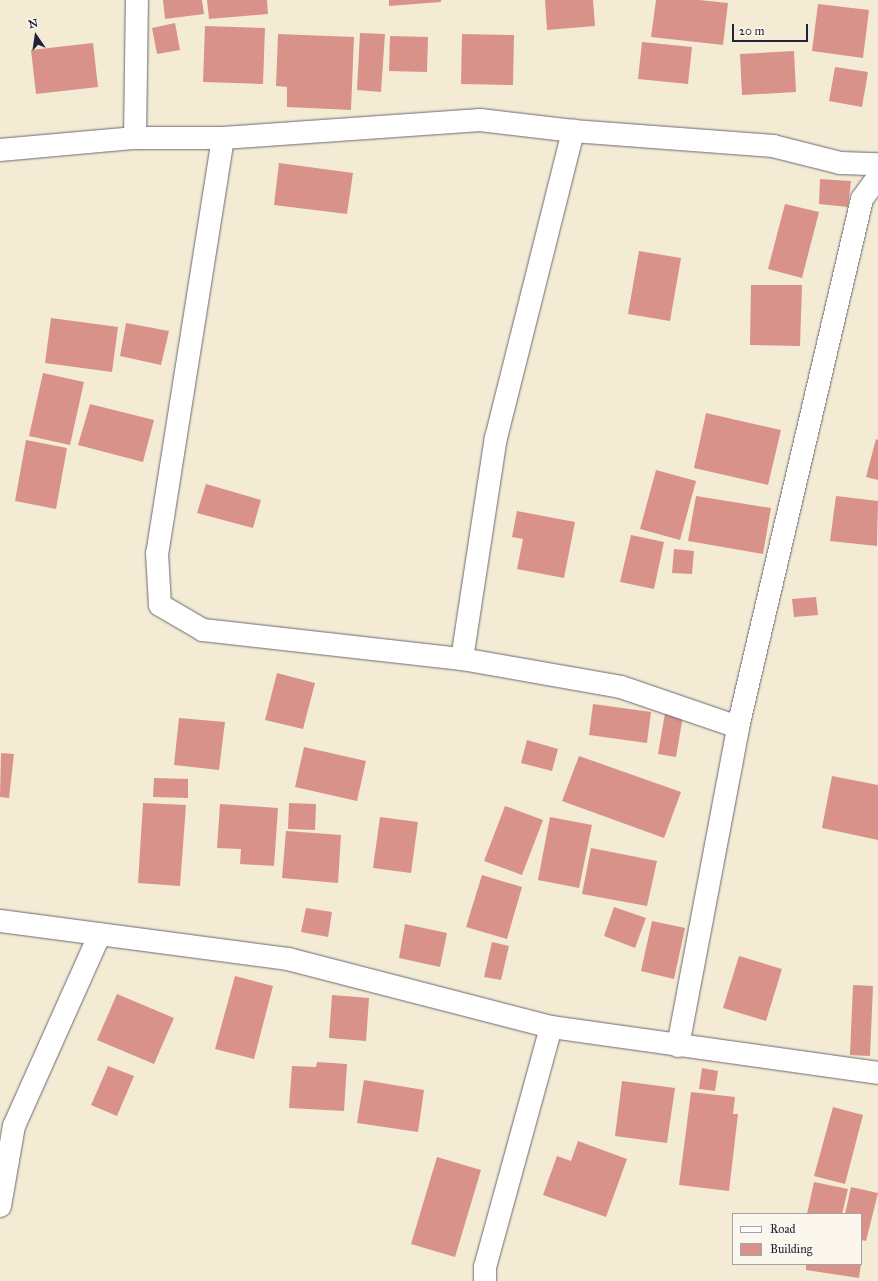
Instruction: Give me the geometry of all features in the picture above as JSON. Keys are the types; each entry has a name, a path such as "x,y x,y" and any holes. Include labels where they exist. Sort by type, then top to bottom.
{"street":[{"path":"135,138 137,0"},
{"path":"0,150 135,138 223,138 480,120 573,131 773,146 840,163 878,164"},
{"path":"462,660 496,438 573,131"},
{"path":"223,138 157,553 160,605 202,630 462,660 620,687 738,726"},
{"path":"678,1046 738,726 862,199 878,177"},
{"path":"0,921 288,959 551,1027 878,1073"},
{"path":"0,1206 14,1126 100,934"},
{"path":"485,1281 485,1267 551,1027"}],"building":[{"path":"163,0 202,0 204,14 165,19"},
{"path":"207,0 267,0 268,14 209,19"},
{"path":"389,0 441,0 441,2 389,6"},
{"path":"545,0 593,0 595,26 547,30"},
{"path":"656,0 699,0 728,3 723,45 651,37"},
{"path":"818,4 869,10 863,58 812,51"},
{"path":"175,23 180,50 157,54 152,28"},
{"path":"205,26 265,28 263,84 203,82"},
{"path":"360,33 385,34 381,92 357,90"},
{"path":"278,34 354,37 351,110 287,107 287,87 276,86"},
{"path":"462,34 514,35 513,85 461,84"},
{"path":"390,36 428,37 427,72 389,71"},
{"path":"642,42 692,47 688,84 638,79"},
{"path":"93,43 98,87 36,94 31,50"},
{"path":"794,51 796,92 742,95 740,54"},
{"path":"835,67 868,72 862,107 829,101"},
{"path":"279,163 353,173 347,214 274,205"},
{"path":"820,179 851,181 848,207 819,204"},
{"path":"785,204 819,212 802,278 768,269"},
{"path":"639,251 681,258 670,321 628,314"},
{"path":"751,285 802,285 800,346 750,345"},
{"path":"51,318 118,327 112,372 45,363"},
{"path":"126,323 169,331 161,365 120,356"},
{"path":"43,373 84,382 70,445 29,436"},
{"path":"90,404 154,420 143,462 78,445"},
{"path":"706,413 781,430 768,485 694,468"},
{"path":"876,439 878,440 878,480 866,477"},
{"path":"26,440 67,448 56,509 15,501"},
{"path":"656,470 696,481 680,540 640,529"},
{"path":"206,484 261,500 253,528 197,513"},
{"path":"696,496 771,508 763,554 688,541"},
{"path":"836,496 878,501 877,546 830,541"},
{"path":"517,511 575,522 564,578 517,569 523,539 512,537"},
{"path":"631,535 664,542 654,589 620,582"},
{"path":"674,549 694,551 692,574 672,573"},
{"path":"816,597 818,615 794,617 792,599"},
{"path":"277,673 315,683 303,729 265,720"},
{"path":"593,704 651,712 647,743 589,735"},
{"path":"665,713 683,716 676,757 658,754"},
{"path":"179,718 225,722 219,770 174,765"},
{"path":"527,740 558,749 552,771 521,763"},
{"path":"304,747 366,761 357,801 295,787"},
{"path":"1,753 14,754 9,798 0,797"},
{"path":"579,756 681,792 664,838 562,801"},
{"path":"832,776 878,785 878,840 822,828"},
{"path":"154,778 188,779 188,798 153,797"},
{"path":"143,803 186,805 180,886 138,883"},
{"path":"289,803 316,804 315,830 288,829"},
{"path":"220,804 278,808 274,866 240,864 241,849 217,848"},
{"path":"505,806 543,820 522,875 484,861"},
{"path":"380,817 418,822 411,873 373,868"},
{"path":"550,817 592,825 579,888 538,880"},
{"path":"286,831 341,835 338,883 282,878"},
{"path":"591,848 657,861 647,906 582,894"},
{"path":"482,875 522,887 507,939 466,927"},
{"path":"614,907 646,918 635,948 604,936"},
{"path":"306,908 332,912 328,937 301,932"},
{"path":"652,921 685,928 674,979 641,971"},
{"path":"405,924 447,933 440,967 399,958"},
{"path":"492,942 509,946 501,980 484,977"},
{"path":"739,956 782,969 766,1021 723,1008"},
{"path":"235,976 273,986 254,1059 215,1049"},
{"path":"853,985 873,986 870,1056 850,1055"},
{"path":"117,994 174,1018 154,1064 97,1040"},
{"path":"332,995 369,998 366,1041 329,1038"},
{"path":"317,1062 347,1064 344,1111 289,1108 292,1066 316,1067"},
{"path":"108,1066 134,1076 117,1116 91,1105"},
{"path":"702,1068 718,1071 715,1091 699,1089"},
{"path":"364,1080 424,1090 418,1132 357,1123"},
{"path":"622,1081 675,1088 667,1143 615,1136"},
{"path":"691,1092 735,1097 733,1114 738,1114 729,1191 679,1185"},
{"path":"833,1107 863,1115 845,1184 814,1176"},
{"path":"578,1141 627,1159 606,1217 543,1195 557,1156 571,1161"},
{"path":"437,1157 481,1170 455,1257 411,1244"},
{"path":"814,1182 848,1189 842,1213 807,1213"},
{"path":"851,1187 878,1193 866,1241 862,1240 862,1213 845,1213"},
{"path":"806,1265 861,1265 859,1278 806,1270"}]}
